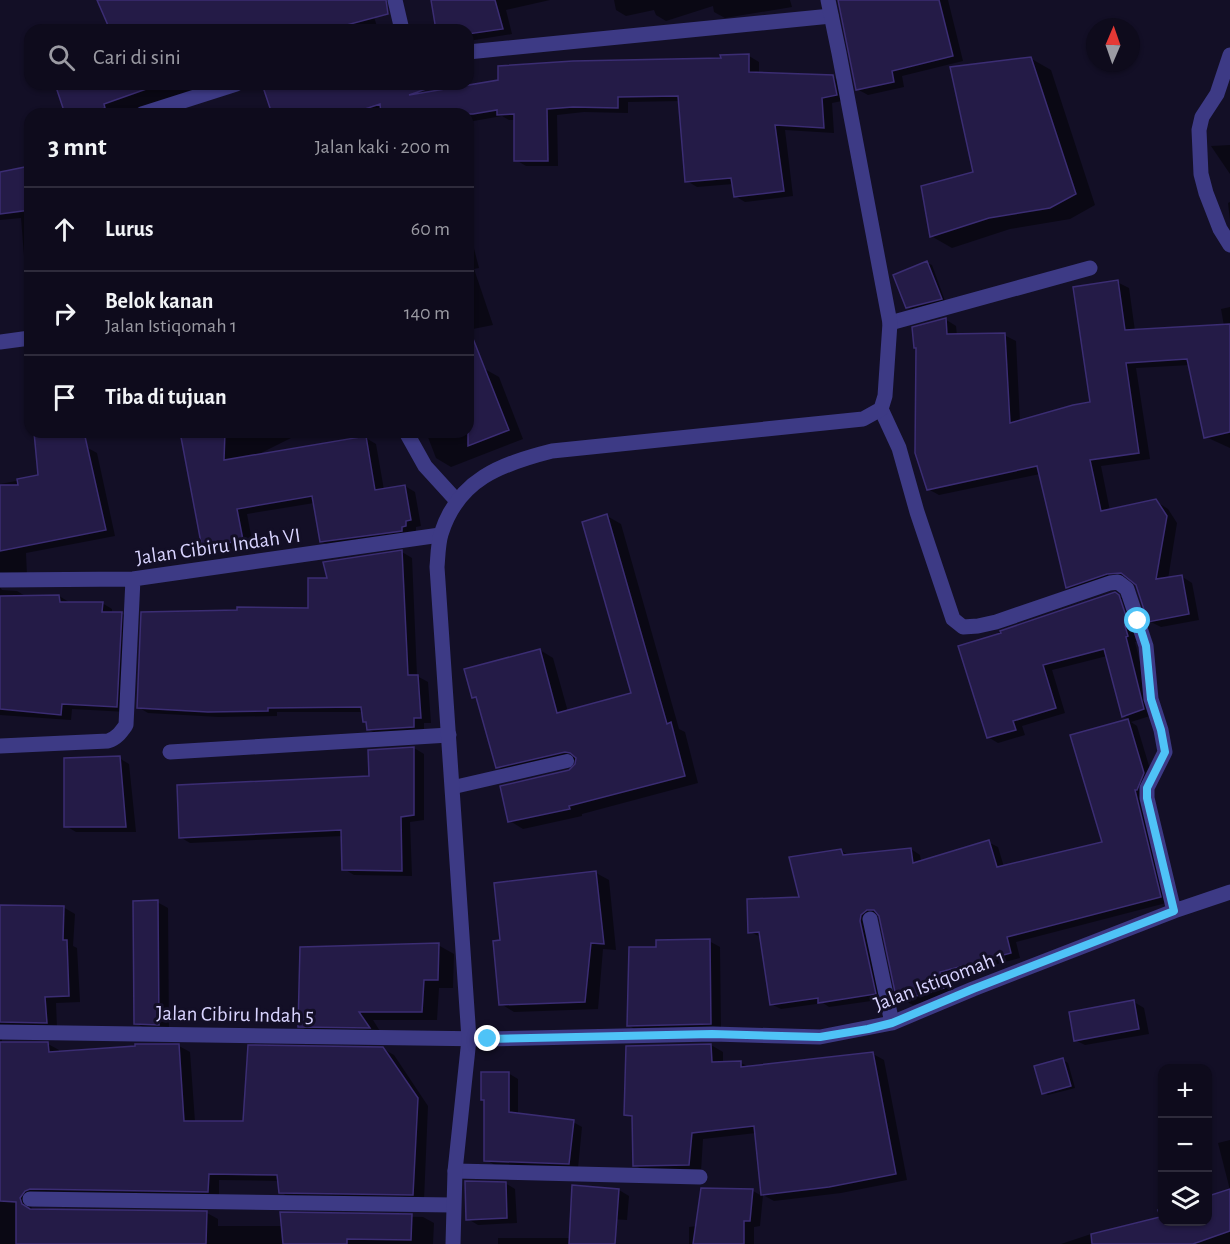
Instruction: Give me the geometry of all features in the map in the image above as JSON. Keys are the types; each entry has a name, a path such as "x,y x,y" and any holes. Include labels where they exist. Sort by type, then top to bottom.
{"street":[{"path":"395,0 401,24"},
{"path":"828,0 890,323 885,396 881,409 899,448 917,512 953,619 963,627 978,626 1110,583 1118,582 1127,589 1146,646 1151,699 1164,744 1165,752 1147,788 1147,798 1174,911"},
{"path":"474,50 831,16"},
{"path":"1230,55 1223,94 1202,117 1199,130 1201,174 1206,194 1220,229 1230,244"},
{"path":"161,108 217,90"},
{"path":"890,323 1090,268"},
{"path":"0,342 24,339"},
{"path":"453,1244 455,1172 470,1039 437,567 440,535 456,500 479,479 518,460 552,451 863,419 881,409"},
{"path":"409,438 425,466 456,500"},
{"name":"Jalan Cibiru Indah VI","path":"0,579 133,579 440,535"},
{"path":"0,746 108,741 120,733 126,725 133,579"},
{"path":"170,752 449,735"},
{"name":"Jalan Istiqomah 1","path":"470,1039 712,1034 820,1037 892,1023 1174,911 1230,892"},
{"path":"870,919 892,1023"},
{"name":"Jalan Cibiru Indah 5","path":"0,1032 470,1039"},
{"path":"455,1172 700,1177"},
{"path":"30,1199 453,1205"}],"lane":[{"path":"454,787 567,760"}],"building":[{"path":"97,0 386,0 388,14 350,24 107,24"},
{"path":"431,0 495,0 503,29 474,33 474,24 435,24"},
{"path":"838,0 939,0 953,56 892,71 894,82 856,90"},
{"path":"749,54 749,72 833,75 837,95 822,98 824,128 775,125 784,191 734,197 731,178 685,182 678,96 618,97 618,108 547,109 548,161 514,161 514,114 497,115 497,110 474,114 474,108 380,108 380,104 368,108 270,108 264,90 423,90 409,95 439,90 474,90 474,84 498,80 498,66 573,61 721,58 720,55"},
{"path":"1031,57 1076,194 1050,208 989,218 930,237 921,186 973,172 950,67"},
{"path":"57,90 144,90 104,104 105,108 63,108"},
{"path":"24,167 24,211 0,214 0,172"},
{"path":"927,261 942,299 906,308 893,275"},
{"path":"1118,280 1125,330 1230,324 1230,432 1204,438 1187,359 1126,363 1139,453 1090,460 1101,511 1156,499 1167,516 1156,579 1182,575 1189,614 1148,622 1136,585 1121,573 1107,574 1066,588 1037,466 927,490 915,453 916,348 914,348 912,327 946,318 947,334 1005,333 1010,423 1090,402 1073,287"},
{"path":"474,341 509,430 468,446 468,438 474,438"},
{"path":"35,438 85,438 106,530 0,551 0,485 18,485 17,479 38,475"},
{"path":"181,438 225,438 224,460 354,438 366,438 375,490 405,485 411,520 406,521 406,526 402,527 402,531 320,542 312,496 237,509 243,540 202,548"},
{"path":"607,514 667,724 671,722 685,776 569,806 570,809 508,822 500,786 569,770 575,764 576,758 565,752 496,768 476,697 472,698 464,669 540,649 557,713 631,693 582,522"},
{"path":"402,550 408,675 418,675 421,718 414,718 414,727 367,730 366,722 363,722 361,707 268,708 268,711 208,712 137,708 141,612 237,610 237,607 308,608 308,578 327,578 323,562"},
{"path":"1115,592 1119,595 1129,625 1125,626 1128,636 1126,637 1144,709 1122,717 1104,649 1043,665 1056,708 1013,721 1016,730 987,738 958,646"},
{"path":"59,595 60,602 103,602 102,612 122,612 117,707 62,704 61,715 0,709 0,596"},
{"path":"1128,719 1144,773 1135,790 1161,897 1007,937 1011,953 940,972 944,988 902,1000 899,991 895,992 879,916 874,910 867,910 861,915 860,921 876,994 818,1003 818,998 770,1005 759,932 748,933 747,899 799,897 789,857 841,849 843,855 911,848 913,863 989,840 997,867 1102,842 1070,735"},
{"path":"414,747 414,815 401,817 402,871 342,870 341,830 179,838 177,785 369,776 368,750"},
{"path":"120,756 126,827 64,827 64,758"},
{"path":"596,871 604,944 591,943 585,1002 499,1005 493,941 500,940 494,883"},
{"path":"158,900 159,1025 134,1024 133,901"},
{"path":"0,905 64,906 63,940 67,940 69,996 45,997 47,1023 0,1022"},
{"path":"710,939 711,1024 627,1026 629,947 656,947 656,940"},
{"path":"439,943 438,980 424,980 422,1012 359,1012 370,1028 298,1027 300,947"},
{"path":"1134,1000 1139,1029 1074,1041 1069,1012"},
{"path":"0,1042 48,1042 49,1052 135,1046 135,1044 179,1044 184,1121 243,1121 248,1045 383,1047 418,1098 413,1195 279,1193 277,1175 209,1174 208,1192 30,1189 25,1191 20,1198 22,1204 30,1209 207,1211 206,1244 16,1244 16,1202 0,1201"},
{"path":"711,1044 712,1062 741,1061 741,1067 873,1052 896,1174 829,1187 761,1195 754,1126 692,1133 689,1165 633,1166 632,1116 624,1115 626,1046"},
{"path":"1063,1058 1071,1086 1042,1094 1034,1066"},
{"path":"481,1072 509,1072 509,1112 574,1120 569,1164 484,1161 484,1100 481,1100"},
{"path":"465,1181 506,1182 507,1218 466,1220"},
{"path":"572,1185 619,1189 615,1244 569,1244"},
{"path":"701,1188 753,1189 750,1221 744,1221 744,1244 693,1244"},
{"path":"1230,1189 1230,1231 1193,1244 1092,1244 1091,1234 1158,1217 1158,1226 1212,1226 1212,1195"},
{"path":"280,1212 412,1214 411,1240 347,1239 347,1244 283,1244"}],"route":[{"path":"488,1039 712,1034 820,1037 868,1029 892,1023 1174,911 1147,798 1147,788 1165,752 1151,699 1146,646 1138,621"}]}
